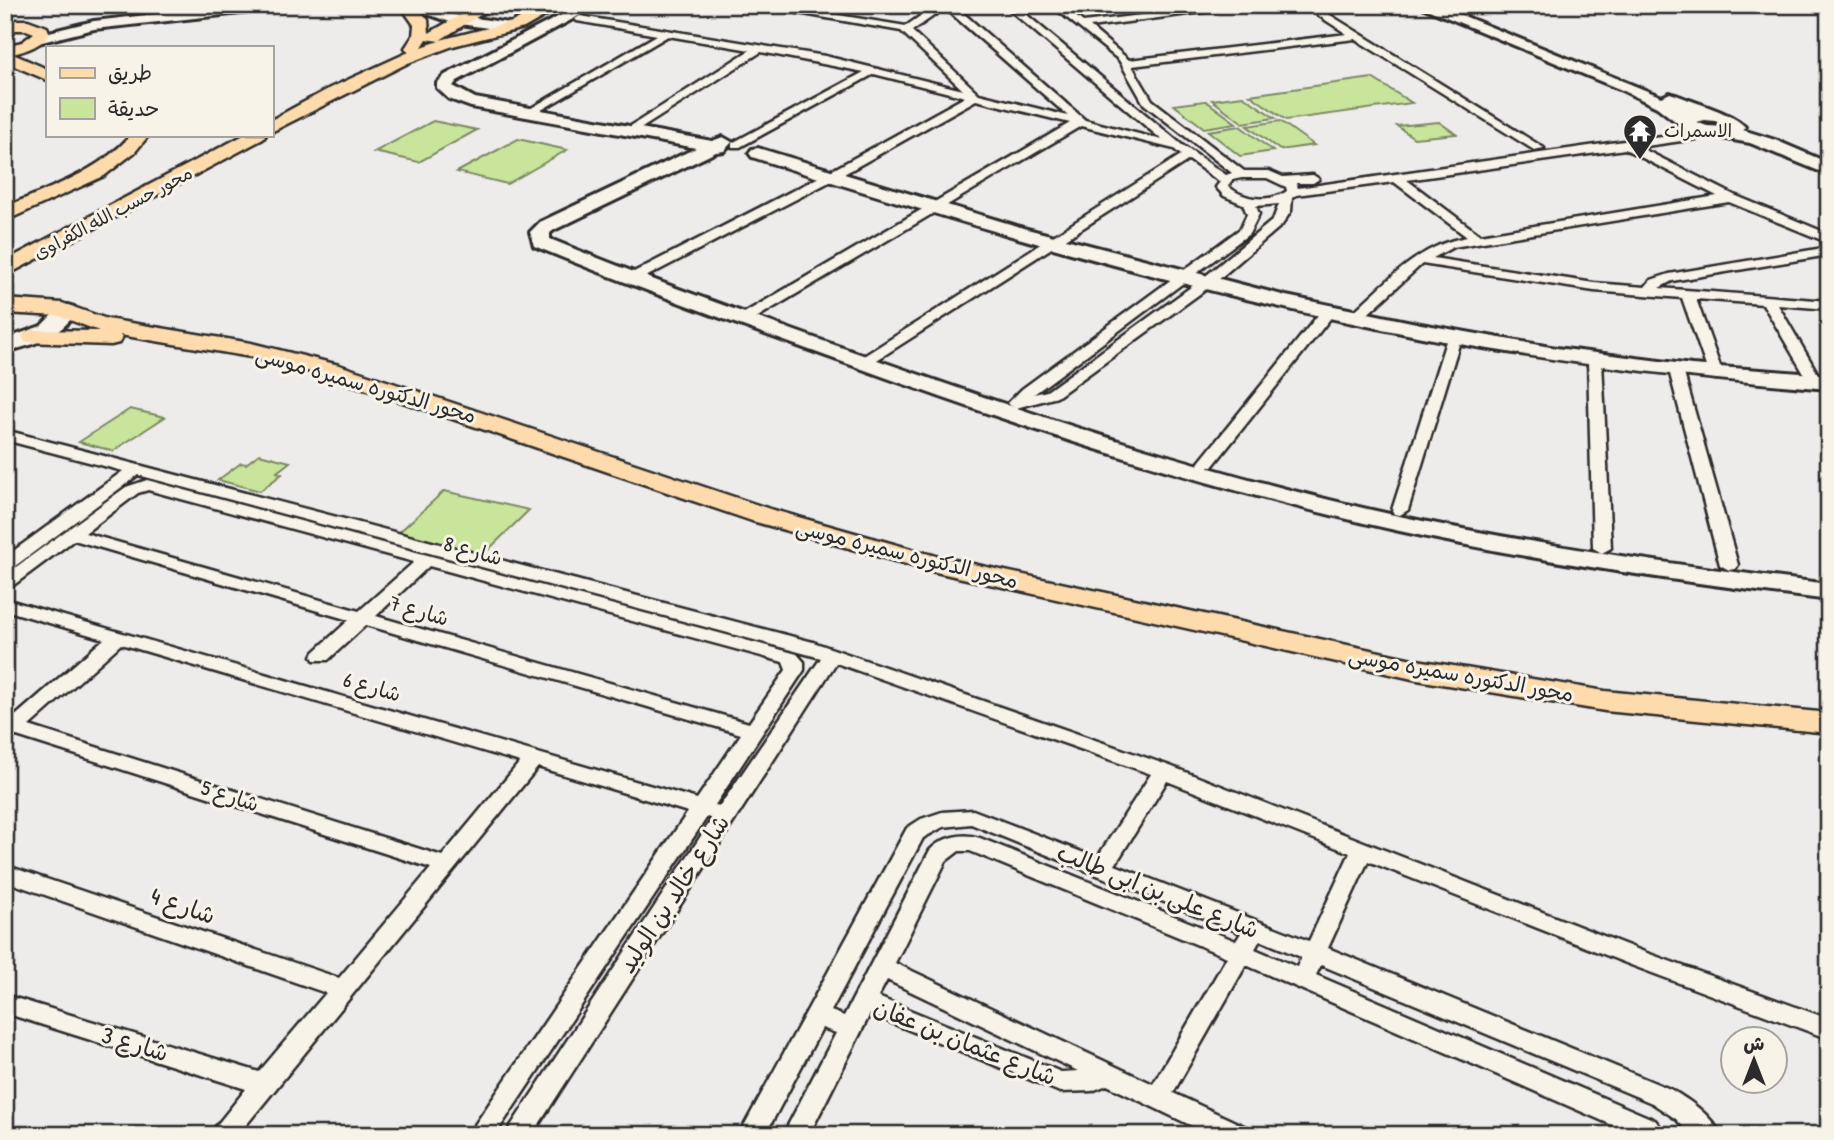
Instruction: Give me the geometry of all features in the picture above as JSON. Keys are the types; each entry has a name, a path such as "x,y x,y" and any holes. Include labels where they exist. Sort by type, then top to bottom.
{"main road":[{"path":"408,5 420,17 424,27 413,48"},
{"path":"273,117 413,48 489,5"},
{"path":"273,126 346,86 402,61 447,43 509,27 557,5"},
{"path":"5,54 37,45 42,34 41,30 8,24"},
{"path":"5,54 46,74"},
{"path":"5,201 79,168 107,148 116,136"},
{"path":"5,215 103,168 123,154 139,136"},
{"name":"محور حسب الله الكفراوى","path":"11,262 237,136"},
{"name":"محور حسب الله الكفراوى","path":"11,262 255,136"},
{"name":"محور الدكتوره سميره موسى","path":"5,306 67,312 102,325 251,350 349,376 761,515 931,563 1417,670 1605,701 1829,723"},
{"name":"محور الدكتوره سميره موسى","path":"33,337 124,339 238,360 313,379 748,525 921,573 1364,672 1489,697 1694,728 1829,740"}],"street":[{"path":"8,24 231,5"},
{"path":"37,45 94,25 277,5"},
{"path":"408,5 462,20 509,27"},
{"path":"592,5 451,78 444,85 465,100 732,147 1183,277 1355,318 1454,338 1595,361 1716,375 1822,382"},
{"path":"452,89 462,80 606,5"},
{"path":"757,5 907,30 954,79 975,96"},
{"path":"815,14 829,5"},
{"path":"907,30 946,5 1079,120 1079,123"},
{"path":"1009,5 1183,151 1225,180"},
{"path":"1056,5 1128,63 1139,90 1148,102 1241,174"},
{"path":"1081,25 1252,5"},
{"path":"1307,5 1538,148"},
{"path":"1424,5 1479,24 1710,116 1727,130 1829,170"},
{"path":"1445,5 1479,24 1663,104 1697,129 1727,130 1829,161"},
{"path":"580,19 954,79"},
{"path":"532,111 667,33"},
{"path":"1128,63 1355,36"},
{"path":"634,129 760,48"},
{"path":"825,59 1183,151"},
{"path":"871,72 732,147 552,223 540,232 541,242 548,247 751,315 1108,441 1297,499 1459,537 1658,571 1829,592"},
{"path":"638,276 831,176 975,96"},
{"path":"1710,116 1690,117 1686,122 1649,133 1338,177 1284,180 1262,174 1241,174 1225,180 1222,187 1228,193 1248,201 1273,201 1289,195 1397,178 1727,130"},
{"path":"751,315 1079,123"},
{"path":"1623,144 1730,198 1829,239"},
{"path":"870,358 1055,241 1183,151"},
{"path":"1397,178 1476,238"},
{"path":"1011,408 1052,394 1207,282 1278,222 1285,211 1291,185 1284,180"},
{"path":"1355,318 1419,260 1441,247 1476,238 1730,198"},
{"path":"1011,408 1027,392 1245,230 1253,214 1248,201"},
{"path":"1648,292 1656,283 1680,276 1829,251"},
{"path":"1419,260 1553,281 1648,292 1829,305"},
{"path":"1688,296 1716,375"},
{"path":"1769,302 1822,382"},
{"path":"5,346 58,325 67,312"},
{"path":"1206,464 1328,312"},
{"path":"1400,510 1454,338"},
{"path":"1595,361 1602,548"},
{"path":"1676,370 1729,565"},
{"path":"5,435 772,636 832,655 1163,771 1639,959 1829,1029"},
{"path":"1108,441 1400,510 1602,548 1829,576"},
{"path":"5,565 137,468"},
{"name":"شارع 8","path":"71,534 132,490 151,486 790,658 796,665 795,670"},
{"path":"5,583 71,534"},
{"name":"شارع 7","path":"71,534 754,731"},
{"path":"321,656 425,561"},
{"name":"شارع 6","path":"5,604 725,815"},
{"path":"10,732 119,636"},
{"name":"شارع خالد بن الوليد","path":"518,1135 832,655"},
{"name":"شارع خالد بن الوليد","path":"481,1135 795,670"},
{"name":"شارع 5","path":"10,732 446,865"},
{"path":"222,1135 535,758"},
{"path":"1102,868 1163,771"},
{"name":"شارع على بن ابى طالب","path":"752,1135 909,844 926,824 957,816 973,817 1316,953 1661,1096 1685,1111 1708,1135"},
{"name":"شارع على بن ابى طالب","path":"796,1135 938,856 952,844 962,842 972,843 1089,889 1303,978 1646,1128 1654,1135"},
{"path":"1303,978 1363,848"},
{"name":"شارع 4","path":"5,873 343,989"},
{"path":"1158,1097 1255,929"},
{"name":"شارع عثمان بن عفان","path":"881,967 1237,1135"},
{"name":"شارع عثمان بن عفان","path":"863,1001 1060,1082 1091,1081 1107,1073"},
{"name":"شارع 3","path":"5,1004 264,1084"},
{"name":"شارع عثمان بن عفان","path":"817,1016 850,1028"}],"green space":[{"path":"1372,78 1412,103 1286,120 1250,95"},
{"path":"1243,96 1275,118 1243,123 1212,100"},
{"path":"1206,101 1236,123 1204,128 1174,105"},
{"path":"433,121 477,130 419,162 374,152"},
{"path":"1280,121 1314,145 1280,150 1247,126"},
{"path":"1439,122 1456,134 1414,138 1397,126"},
{"path":"1240,126 1273,151 1240,156 1208,131"},
{"path":"518,139 567,150 507,184 457,172"},
{"path":"130,409 165,417 113,451 79,442"},
{"path":"259,454 290,462 277,472 282,474 260,491 218,480 241,463 246,464"},
{"path":"444,491 529,510 482,556 395,536"}],"place":[{"name":"الاسمرات","path":"1640,161"}]}
